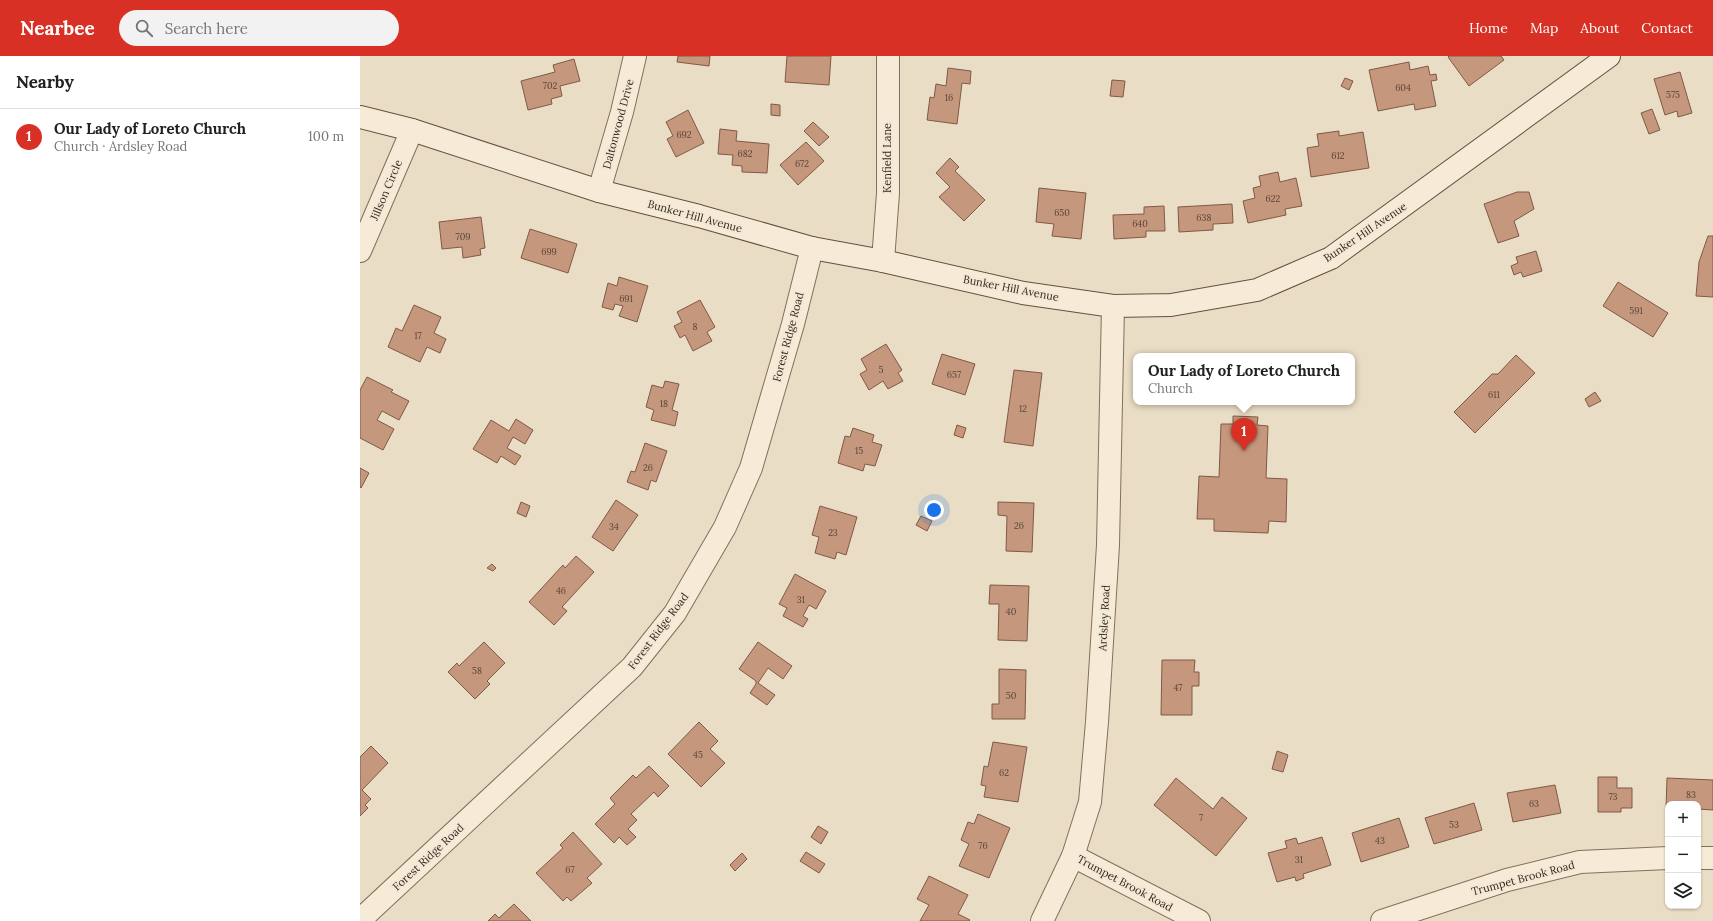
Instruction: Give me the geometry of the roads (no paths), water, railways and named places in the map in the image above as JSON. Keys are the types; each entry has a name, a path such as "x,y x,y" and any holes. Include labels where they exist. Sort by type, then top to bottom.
{"street":[{"name":"Daltonwood Drive","path":"599,191 622,112 635,56"},
{"name":"Kenfield Lane","path":"883,261 888,193 888,56"},
{"name":"Bunker Hill Avenue","path":"360,117 412,130 599,191 700,216 812,248 883,261 1023,293 1113,306 1171,305 1257,290 1331,258 1609,56"},
{"name":"Jillson Circle","path":"360,251 412,130"},
{"name":"Forest Ridge Road","path":"360,920 632,667 675,613 725,527 751,468 793,324 812,248"},
{"name":"Ardsley Road","path":"1042,921 1073,856 1090,802 1098,722 1108,545 1113,306"},
{"name":"Trumpet Brook Road","path":"1073,856 1199,921"},
{"name":"Trumpet Brook Road","path":"1382,921 1508,880 1580,862 1665,858"},
{"path":"1701,858 1713,858"}],"place":[{"name":"Our Lady of Loreto Church","path":"1244,451"}]}
